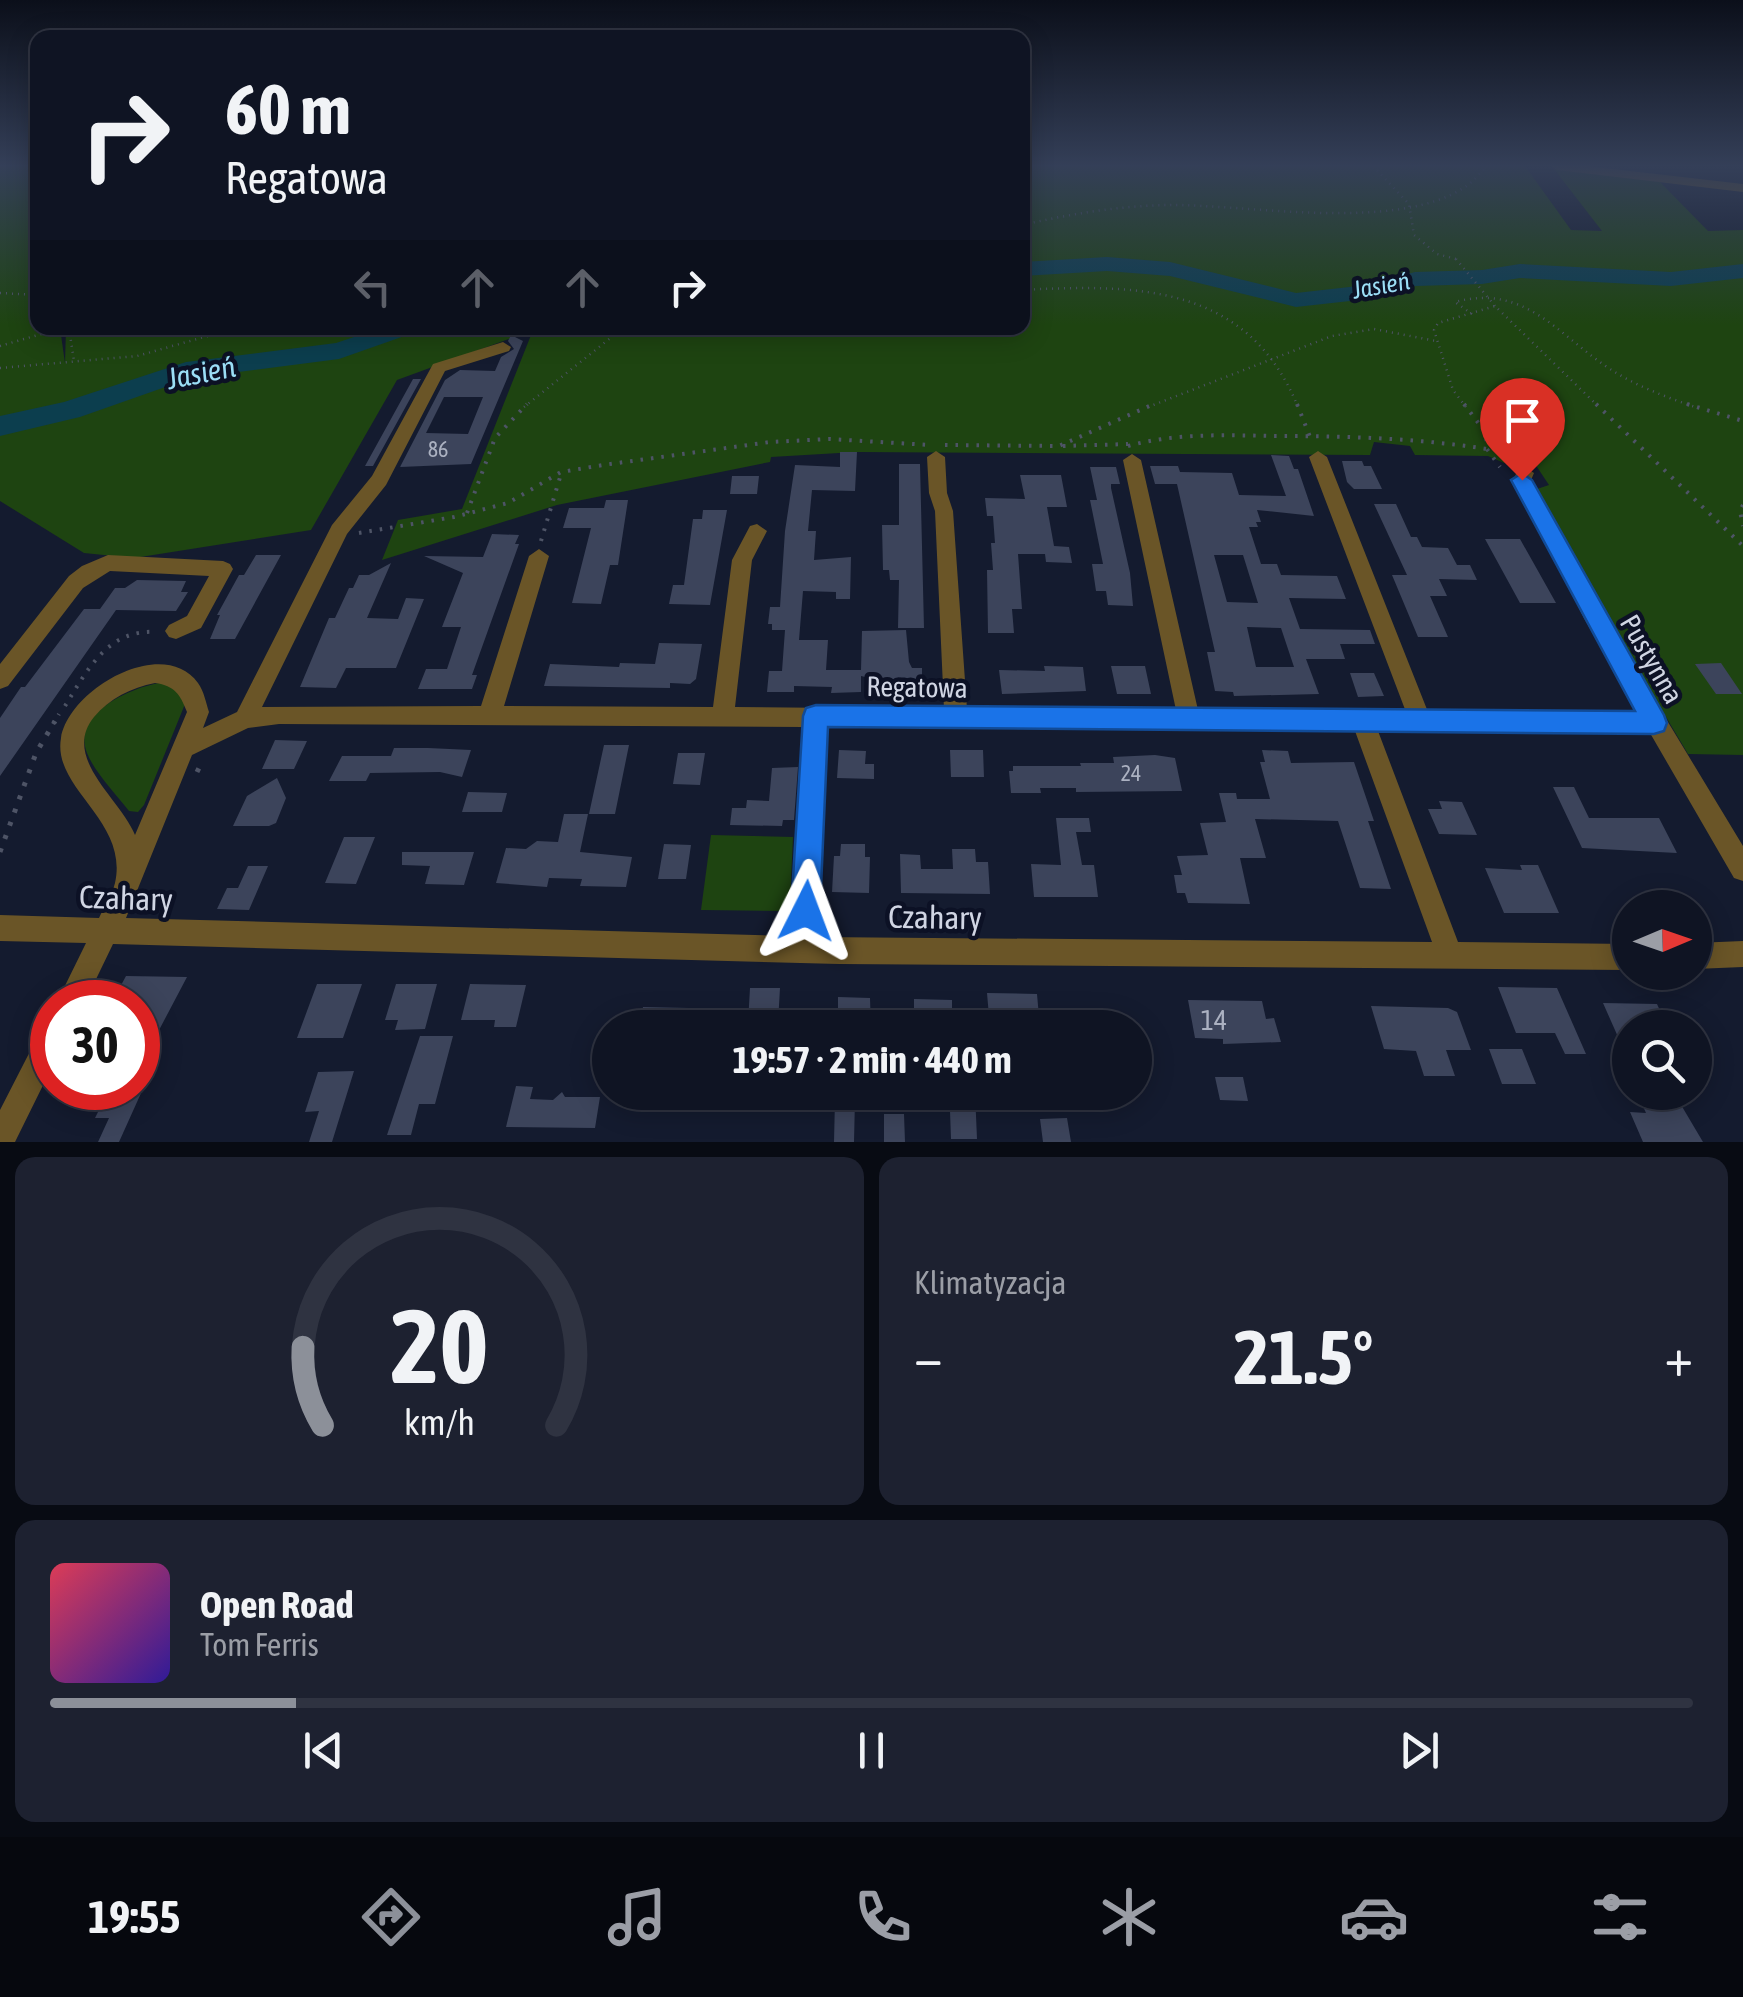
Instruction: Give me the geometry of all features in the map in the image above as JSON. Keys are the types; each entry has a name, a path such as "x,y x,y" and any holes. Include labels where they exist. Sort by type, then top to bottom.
{"street":[{"path":"245,719 338,534 378,480 438,368 504,347"},
{"path":"1130,452 1189,719"},
{"path":"936,456 938,493 944,511 956,718"},
{"path":"1318,458 1421,722"},
{"name":"Pustynna","path":"1525,473 1522,480 1557,548 1654,723 1743,869"},
{"path":"723,715 742,560 757,531"},
{"path":"490,714 540,556"},
{"path":"0,680 76,582 108,563 223,568 194,622 176,631"},
{"path":"82,980 106,932 198,712 195,692 186,680 167,674 144,675 116,686 99,696 76,726 74,756 125,836 128,878"},
{"name":"Regatowa","path":"184,747 245,719 279,714 1654,723"},
{"path":"804,950 816,716"},
{"path":"1363,722 1451,958"},
{"name":"Czahary","path":"0,928 804,950 1612,958"},
{"path":"1712,955 1743,954"},
{"path":"0,1141 30,1082"}],"path":[{"path":"1030,224 1057,219"},
{"path":"1411,219 1414,235 1437,254 1456,259 1495,306 1743,546"},
{"path":"1030,290 1111,286 1156,291 1208,308 1246,328 1273,358 1291,388 1310,437"},
{"path":"0,293 30,295"},
{"path":"1472,314 1456,307 1455,302 1472,295 1490,294 1520,303 1613,372 1642,387 1743,420"},
{"path":"1495,306 1438,323 1434,330 1453,390 1486,434 1488,449 1500,468"},
{"path":"1059,446 1080,433 1332,336 1374,328 1436,341"},
{"path":"0,346 38,335"},
{"path":"69,335 74,361"},
{"path":"0,368 138,356 212,335"},
{"path":"466,513 495,438 537,393 615,335"},
{"path":"338,534 508,503 561,472 770,442 829,439 1130,452 1147,437 1310,437 1488,449"},
{"path":"540,556 541,538 561,472"},
{"path":"1743,506 1743,526"}],"green space":[{"path":"0,219 30,219 30,335 61,335 65,363 66,335 519,335 397,380 311,530 134,558 84,553 0,501"},
{"path":"1030,219 1563,219 1571,230 1602,231 1593,219 1697,219 1708,231 1743,230 1743,755 1688,754 1583,577 1537,489 1549,485 1535,464 1504,463 1488,456 1415,455 1410,446 1374,442 1370,455 856,452 771,457 770,462 557,505 382,560 398,520 462,509 531,335 1030,335"},
{"path":"159,683 174,687 185,704 144,805 138,812 129,811 95,768 84,739 95,715 106,705 134,690"},
{"path":"711,835 793,837 790,902 782,911 701,910"}],"building":[{"path":"511,335 523,341 471,464 400,467 445,380 460,370 495,371 501,357 514,349 508,341","holes":["444,397 483,397 468,434 426,433"]},
{"path":"413,379 421,379 373,466 365,466"},
{"path":"840,452 857,452 855,491 812,490 808,531 816,531 814,560 851,557 850,599 836,599 836,592 803,591 799,640 828,640 826,670 861,670 862,631 906,630 909,662 912,668 922,668 922,693 891,693 891,683 861,676 861,692 831,693 832,687 794,686 794,692 767,692 769,671 782,671 785,630 772,630 772,624 768,624 770,607 780,607 785,531 795,465 840,467"},
{"path":"1271,455 1289,456 1294,469 1298,469 1314,516 1257,510 1261,522 1256,522 1258,527 1249,527 1261,564 1277,564 1281,575 1337,576 1346,599 1289,598 1300,629 1370,630 1375,644 1340,644 1345,659 1306,659 1319,694 1234,696 1233,692 1215,691 1207,652 1215,652 1177,484 1155,484 1150,466 1178,466 1180,472 1232,473 1239,495 1286,496","holes":["1214,555 1243,555 1258,603 1227,602","1247,627 1281,628 1294,667 1256,667"]},
{"path":"1342,461 1362,461 1364,466 1371,466 1382,489 1354,489 1347,482"},
{"path":"899,464 920,464 924,628 898,628 899,580 890,580 889,570 883,570 882,525 899,525"},
{"path":"1090,467 1116,467 1120,484 1111,484 1111,488 1130,573 1133,606 1108,605 1106,591 1096,591 1092,564 1103,564 1090,500 1097,500"},
{"path":"1020,475 1061,475 1067,507 1047,507 1054,546 1069,547 1072,563 1046,562 1045,554 1018,554 1022,609 1012,609 1014,633 988,633 987,570 993,570 991,543 995,543 993,516 987,516 985,498 1025,499"},
{"path":"732,476 759,476 757,494 730,494"},
{"path":"606,500 628,500 618,565 610,565 601,604 572,603 591,528 563,528 569,508 604,508"},
{"path":"1374,504 1396,504 1411,537 1417,537 1422,547 1448,548 1457,565 1470,565 1477,580 1439,579 1447,596 1430,596 1448,637 1418,637 1392,575 1407,575"},
{"path":"703,510 727,510 710,605 669,604 673,585 684,585 693,519 702,519"},
{"path":"492,534 519,535 515,544 519,544 472,675 477,675 472,689 418,689 426,669 447,669 461,627 442,627 463,573 424,556 483,557"},
{"path":"1485,539 1520,539 1556,603 1520,603"},
{"path":"256,555 281,555 235,639 210,639 217,615 239,575 244,575"},
{"path":"391,563 367,618 398,619 406,598 424,599 396,668 346,668 336,688 300,687 329,618 335,618 349,588 353,588 359,575 369,575"},
{"path":"137,580 186,581 181,592 188,592 176,611 116,610 0,776 0,718 21,687 25,687 84,609 100,609 115,588 125,588"},
{"path":"659,643 702,644 696,679 690,684 670,683 670,688 544,686 550,664 655,664"},
{"path":"1721,663 1742,694 1716,694 1695,664"},
{"path":"1044,666 1083,667 1086,691 1002,694 999,670 1045,671"},
{"path":"1111,666 1145,666 1151,694 1117,694"},
{"path":"1350,673 1374,673 1384,696 1358,697"},
{"path":"275,740 307,741 294,769 262,769"},
{"path":"604,745 629,745 615,814 589,814"},
{"path":"394,748 471,750 462,777 440,772 370,773 366,781 329,781 342,756 391,756"},
{"path":"839,750 866,751 865,764 874,764 874,779 837,778"},
{"path":"950,750 983,750 984,777 951,777"},
{"path":"1262,750 1288,751 1291,763 1354,762 1374,821 1368,821 1391,889 1360,888 1338,821 1255,819 1266,858 1240,858 1250,904 1188,903 1185,893 1177,893 1174,875 1182,875 1177,856 1208,855 1200,823 1226,822 1219,793 1236,793 1237,799 1270,799 1260,762 1265,762"},
{"path":"678,753 705,753 700,785 673,784"},
{"path":"1113,757 1175,758 1182,791 1076,792 1076,788 1040,788 1041,793 1011,793 1009,771 1013,771 1013,766 1081,766 1080,763 1114,763"},
{"path":"798,767 794,820 783,820 782,826 730,825 732,808 746,808 747,800 769,801 772,768"},
{"path":"277,778 286,798 276,823 233,826 247,796"},
{"path":"1553,787 1574,787 1589,818 1659,818 1677,853 1582,848"},
{"path":"468,792 507,793 502,812 462,812"},
{"path":"1439,801 1462,802 1477,835 1439,834 1428,809 1442,809"},
{"path":"564,814 588,814 580,852 632,857 626,887 580,886 582,879 549,878 547,887 496,883 506,848 526,849 537,841 558,842"},
{"path":"1056,818 1089,818 1091,832 1076,832 1082,865 1094,865 1098,897 1034,897 1031,864 1061,865"},
{"path":"344,837 375,837 356,884 325,883"},
{"path":"664,844 691,845 686,879 658,879"},
{"path":"841,844 865,844 865,857 870,857 869,893 832,892 834,856 840,856"},
{"path":"952,849 975,849 976,862 988,862 990,894 901,893 900,854 920,855 921,869 953,869"},
{"path":"402,852 474,852 464,885 425,884 430,866 402,865"},
{"path":"1520,865 1538,865 1559,913 1504,913 1485,868 1522,870"},
{"path":"248,866 268,866 249,910 217,909 227,888 238,888"},
{"path":"126,976 187,977 160,1028 160,980 124,980"},
{"path":"317,984 362,984 343,1038 297,1038"},
{"path":"396,984 437,984 425,1029 395,1030 398,1020 385,1020"},
{"path":"470,984 526,985 516,1027 494,1027 495,1020 461,1020"},
{"path":"1498,987 1557,988 1586,1054 1565,1054 1555,1033 1516,1033"},
{"path":"750,988 780,988 779,1010 749,1010"},
{"path":"987,993 1037,994 1038,1010 988,1010"},
{"path":"838,997 870,998 870,1010 838,1010"},
{"path":"914,999 952,1000 952,1010 914,1010"},
{"path":"1188,1000 1262,1001 1266,1019 1274,1018 1281,1042 1223,1044 1223,1039 1195,1038"},
{"path":"1603,1003 1657,1004 1660,1010 1612,1010 1612,1023"},
{"path":"1371,1006 1448,1008 1457,1012 1471,1050 1446,1050 1455,1076 1424,1076 1416,1051 1384,1049"},
{"path":"643,1007 689,1008 689,1010 643,1010"},
{"path":"420,1036 453,1036 435,1104 419,1104 411,1135 387,1135"},
{"path":"1489,1049 1522,1049 1536,1084 1502,1084"},
{"path":"354,1071 332,1142 309,1142 319,1111 305,1112 318,1072"},
{"path":"1215,1077 1243,1077 1248,1101 1220,1100"},
{"path":"516,1086 533,1087 530,1099 553,1100 562,1092 565,1097 592,1097 592,1110 598,1110 595,1128 506,1127"},
{"path":"99,1110 133,1110 119,1142 98,1142 109,1118 95,1118"},
{"path":"835,1110 855,1110 854,1142 834,1142"},
{"path":"976,1110 977,1139 951,1139 950,1111"},
{"path":"1645,1110 1684,1110 1703,1142 1643,1142 1630,1112 1646,1113"},
{"path":"884,1114 904,1114 905,1142 884,1142"},
{"path":"1067,1118 1071,1142 1043,1142 1040,1119"}],"waterway":[{"name":"Jasień","path":"1030,269 1107,264 1170,269 1296,300 1368,292 1415,279 1482,277 1520,271 1671,279 1743,271"},
{"name":"Jasień","path":"0,426 70,410 186,370 339,351 384,335"}],"route":[{"path":"806,911 816,716 1654,723 1522,480"}]}
